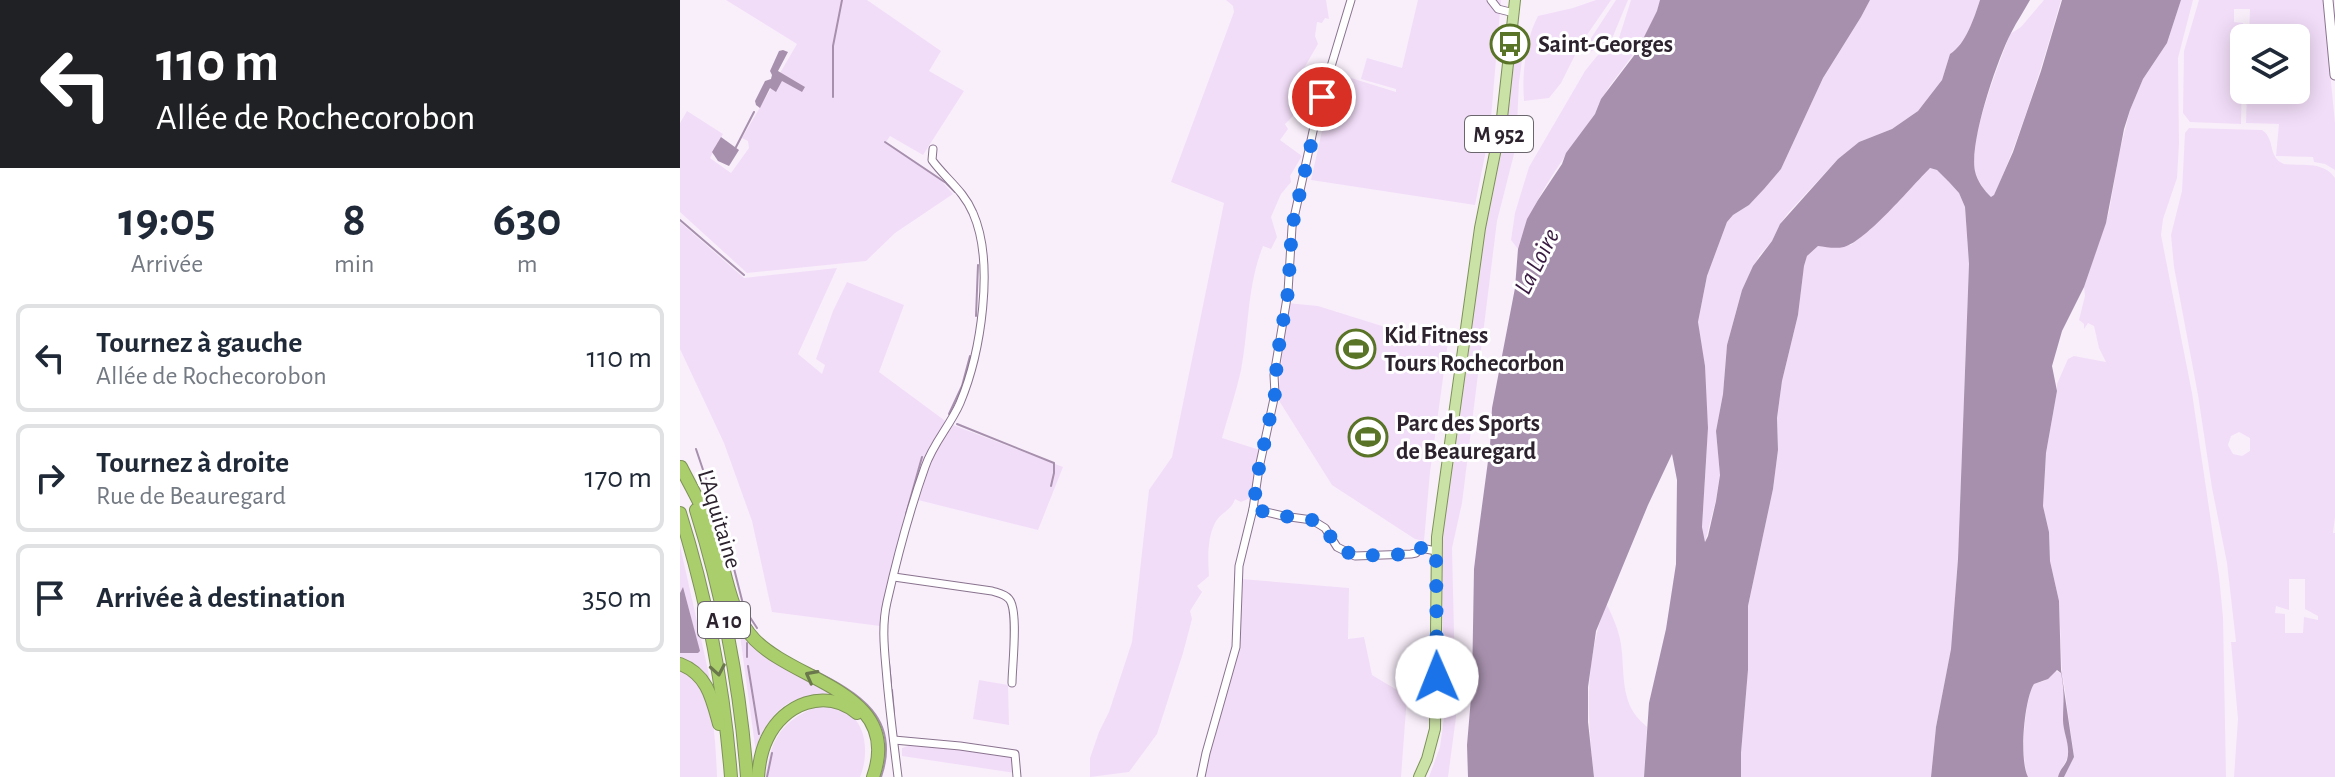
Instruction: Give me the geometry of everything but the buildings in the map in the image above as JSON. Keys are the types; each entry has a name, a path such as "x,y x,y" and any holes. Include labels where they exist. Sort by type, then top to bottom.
{"highway":[{"name":"L'Aquitaine","path":"681,465 724,618 738,695 747,777"},
{"path":"681,465 712,528 735,606 745,628 774,655 847,696 867,714 879,747 873,777"},
{"name":"L'Aquitaine","path":"680,513 709,621 731,777"},
{"path":"680,664 699,674 707,686 729,758"},
{"path":"758,777 763,749 779,720 799,705 821,699 836,701 850,708 866,724 873,747 867,777"}],"main road":[{"name":"M 952","path":"1419,775 1433,743 1437,711 1436,551 1480,228 1502,118 1515,0"},
{"path":"2328,0 2335,75"}],"street":[{"path":"1201,777 1236,647 1239,566 1275,394 1293,222 1317,113 1351,0"},
{"path":"1491,0 1498,9 1514,13"},
{"path":"898,777 883,629 887,602 924,467 965,389 980,326 983,258 978,227 973,211 957,187 932,160 933,149"},
{"path":"1253,507 1312,520 1325,528 1337,547 1355,556 1411,554 1421,548 1436,551"},
{"path":"894,577 992,591 1009,599 1014,611 1012,683"},
{"path":"894,740 1015,754 1017,777"}],"shaded area":[{"path":"726,0 867,0 941,51 929,71 964,91 923,155 890,136 886,142 937,176 953,194 895,233 866,261 747,273 680,212 680,123 687,111 723,134 710,158 731,173 749,148 748,141 742,138 797,44"},
{"path":"1226,0 1326,0 1329,19 1317,22 1315,36 1318,44 1297,80 1306,100 1300,113 1285,124 1288,129 1280,140 1302,156 1271,217 1277,237 1271,249 1263,246 1258,261 1241,370 1222,438 1263,451 1254,503 1248,499 1241,502 1235,499 1212,529 1209,576 1197,586 1202,592 1190,611 1192,619 1183,653 1157,734 1129,772 1090,777 1090,758 1132,642 1149,490 1172,457 1224,203 1171,182 1234,12 1233,6"},
{"path":"1418,0 1501,0 1490,130 1475,205 1311,180 1335,73 1396,92 1396,89 1361,79 1367,58 1402,68"},
{"path":"1596,0 1611,0 1580,45 1561,83 1549,98 1524,101 1525,58 1538,16"},
{"path":"1616,0 1628,0 1611,41 1588,53 1582,52"},
{"path":"1631,0 1660,2 1645,36 1540,196 1518,249 1511,240 1515,213 1529,167 1585,71 1597,56 1619,38"},
{"path":"1870,0 1980,0 1965,37 1950,54 1942,80 1918,111 1892,129 1859,142 1838,159 1788,213 1759,256 1742,290 1727,345 1716,431 1720,474 1705,542 1702,527 1708,428 1698,322 1707,276 1727,222 1749,205 1781,169 1823,78"},
{"path":"2044,0 2061,0 2022,124 1991,197 1981,185 1975,170 1974,156 1980,121 2010,34 2021,27"},
{"path":"2181,0 2193,0 2178,58 2177,178 2161,235 2192,393 2219,576 2223,617 2226,777 2064,777 2074,757 2063,677 2067,757 2058,777 2028,777 2024,745 2031,692 2034,684 2044,681 2055,671 2062,673 2059,601 2043,506 2046,453 2057,384 2068,359 2074,356 2106,362 2094,326 2088,323 2084,329 2084,324 2079,320 2084,287 2109,212 2130,110 2143,79 2167,43"},
{"path":"2199,0 2323,0 2335,123 2335,170 2314,162 2313,157 2276,156 2279,124 2246,123 2247,104 2310,104 2310,24 2249,24 2250,9 2234,9 2234,22 2243,24 2230,24 2230,104 2241,104 2241,124 2190,122 2183,113 2184,51"},
{"path":"1520,32 1526,32 1519,82 1516,146 1497,221 1462,503 1452,548 1456,717 1448,777 1429,777 1440,747 1444,718 1442,538 1486,217"},
{"path":"2189,128 2262,130 2279,161 2319,167 2335,178 2335,777 2234,777 2238,719 2231,642 2236,642 2227,563 2174,267 2171,235 2182,191 2185,133","holes":["2239,432 2250,438 2250,451 2242,456 2233,454 2228,445 2231,436","2289,579 2305,579 2305,609 2318,616 2318,620 2304,617 2303,633 2285,633 2285,614 2275,613 2276,606 2289,610"]},
{"path":"1929,168 1937,170 1949,182 1959,193 1965,207 1969,264 1958,559 1951,649 1936,727 1931,777 1741,777 1748,670 1748,606 1773,489 1782,381 1798,315 1807,256 1818,246 1851,245"},
{"path":"680,222 744,278 837,268 798,354 822,374 825,365 816,359 847,282 904,305 879,372 948,423 930,446 923,464 880,626 772,612 752,521 724,443 680,349"},
{"name":"Parc des Sports de Beauregard","path":"1287,303 1318,306 1401,332 1448,342 1424,541 1415,539 1332,485 1278,399"},
{"path":"953,425 1063,467 1038,530 918,500 934,452"},
{"path":"680,546 710,679 699,668 680,659"},
{"path":"1241,579 1349,588 1348,639 1364,637 1372,675 1407,696 1401,777 1203,777 1240,635"},
{"path":"1606,603 1620,639 1627,696 1634,713 1647,727 1644,777 1594,777 1589,689 1594,647"},
{"path":"739,628 778,664 834,696 805,697 783,707 767,726 756,753"},
{"path":"680,671 699,684 706,695 714,730 717,777 680,777"},
{"path":"979,680 1008,685 1009,725 973,719"},
{"path":"818,706 835,707 847,712 860,727 864,736 865,757 860,777 765,777 780,733 795,718"},
{"path":"911,745 1010,757 1015,773 902,756 902,748"}],"water":[{"name":"La Loire","path":"1660,0 1870,0 1823,78 1781,169 1749,205 1727,222 1707,276 1698,322 1705,366 1708,428 1702,527 1705,542 1720,475 1716,431 1727,345 1742,290 1753,266 1772,241 1780,224 1838,159 1859,142 1892,129 1918,111 1942,80 1950,54 1965,37 1980,0 2030,0 1999,62 1976,141 1976,175 1991,197 2013,152 2062,0 2181,0 2167,43 2143,79 2130,110 2106,223 2084,287 2062,331 2052,366 2057,391 2046,453 2043,506 2059,601 2061,670 2074,757 2064,777 2058,777 2067,760 2068,750 2063,725 2062,680 2057,670 2048,679 2034,684 2031,692 2023,744 2028,777 1931,777 1936,727 1951,649 1958,559 1969,264 1965,207 1959,193 1937,170 1930,168 1876,224 1853,243 1841,248 1818,246 1807,256 1798,315 1782,381 1773,489 1748,606 1748,670 1741,777 1644,777 1649,703 1666,629 1676,564 1677,480 1672,454 1596,631 1588,687 1594,777 1468,777 1474,569 1492,408 1515,288 1518,249 1527,219 1566,153 1595,114 1601,99 1636,53"},
{"path":"779,51 788,52 778,71 805,87 802,92 782,81 776,92 770,88 760,108 755,101 765,81 771,79 770,71"},
{"path":"721,137 739,150 729,166 718,161 712,152"},
{"path":"683,587 698,653 680,653 680,593"}],"waterway":[{"path":"833,97 833,46 842,0"},
{"path":"736,147 754,112"},
{"path":"885,142 955,192"},
{"path":"680,220 744,275"},
{"path":"976,316 978,265"},
{"path":"949,414 962,386 970,356"},
{"path":"957,424 1054,463 1051,486"},
{"path":"696,449 727,541 744,608 757,628"},
{"path":"906,514 922,457"},
{"path":"747,643 747,657"},
{"path":"889,663 891,683"},
{"path":"748,666 759,734"},
{"path":"813,670 846,688 872,710 885,739 886,756 881,777"},
{"path":"892,690 894,713"},
{"path":"767,777 772,753"}],"place":[{"name":"Saint-Georges","path":"1510,44"},
{"name":"Kid Fitness Tours Rochecorbon","path":"1356,349"},
{"name":"Parc des Sports de Beauregard","path":"1368,437"}],"route":[{"path":"1322,97 1292,227 1288,292 1274,375 1275,394 1253,509 1312,520 1325,528 1337,547 1355,556 1411,554 1421,548 1436,551 1437,677"}]}
